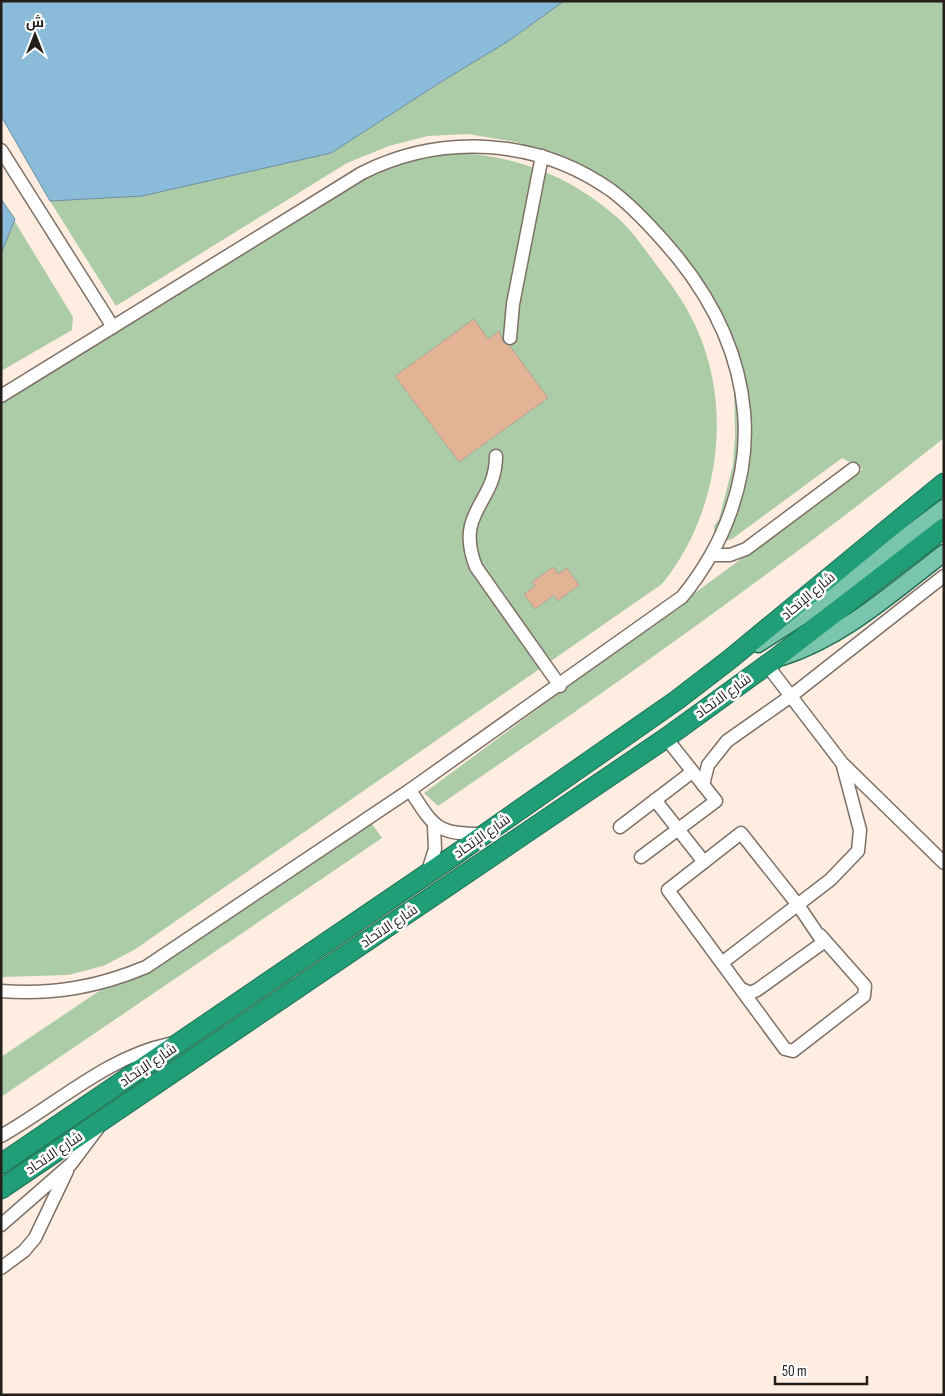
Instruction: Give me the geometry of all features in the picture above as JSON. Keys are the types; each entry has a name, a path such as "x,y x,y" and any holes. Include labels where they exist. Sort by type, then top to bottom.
{"highway":[{"name":"شارع الإتحاد","path":"1,1164 485,834 730,660 944,483"},
{"name":"شارع الإتحاد","path":"771,662 944,528"},
{"name":"شارع الاتحاد","path":"1,1189 666,738 771,662"}],"main road":[{"path":"730,660 800,617 944,508"},
{"path":"771,662 816,644 837,632 944,553"}],"street":[{"path":"1,396 379,164 419,151 458,146 502,148 542,156 595,180 634,209 660,235 705,294 724,332 740,386 744,441 741,470 734,500 712,554 699,577 682,598 560,686 410,790 146,967 120,978 83,988 30,993 1,991"},
{"path":"1,150 113,327"},
{"path":"510,338 513,304 542,156"},
{"path":"496,456 493,480 474,513 469,532 470,552 476,567 560,686"},
{"path":"712,554 730,555 746,549 853,470"},
{"path":"703,785 708,765 727,741 791,696 944,576"},
{"path":"771,662 791,696 842,763 944,863"},
{"path":"641,857 716,801 666,738"},
{"path":"723,962 830,880 858,851 860,830 858,818 842,763"},
{"path":"620,827 692,772"},
{"path":"410,790 434,826 435,849 427,874"},
{"path":"655,800 704,862"},
{"path":"434,826 456,834 485,834"},
{"path":"741,833 820,934 865,986 864,996 792,1051 785,1048 744,990 668,890 704,862 741,833"},
{"path":"744,990 750,993 757,990 821,944 820,934"},
{"path":"1,1136 110,1067 146,1051 182,1042"},
{"path":"1,1226 71,1164 106,1118"},
{"path":"1,1268 24,1252 35,1238 71,1164"}],"green space":[{"path":"564,1 944,1 944,438 758,581 438,806 424,793 863,469 842,458 732,539 722,542 714,537 714,526 719,519 733,465 735,435 734,383 727,356 700,292 653,229 560,158 539,149 516,142 468,134 428,136 389,146 347,163 116,306 50,201 142,196 331,153 507,42"},
{"path":"448,153 495,157 518,163 561,179 582,191 620,220 640,242 686,307 699,334 709,365 715,397 717,431 714,464 707,497 696,528 681,557 662,584 134,950 103,966 68,975 1,977 1,398 355,180 395,163"},
{"path":"1,199 73,317 72,330 1,371"},
{"path":"364,813 382,838 1,1097 1,1057"}],"water":[{"path":"1,1 564,1 507,42 331,153 142,196 50,201 1,116"},
{"path":"1,199 15,219 1,254"}],"building":[{"path":"474,319 488,339 499,331 503,342 510,346 548,398 459,462 395,376"},
{"path":"553,567 558,574 567,568 579,585 558,601 554,595 535,609 524,594 535,586 532,582"}]}
